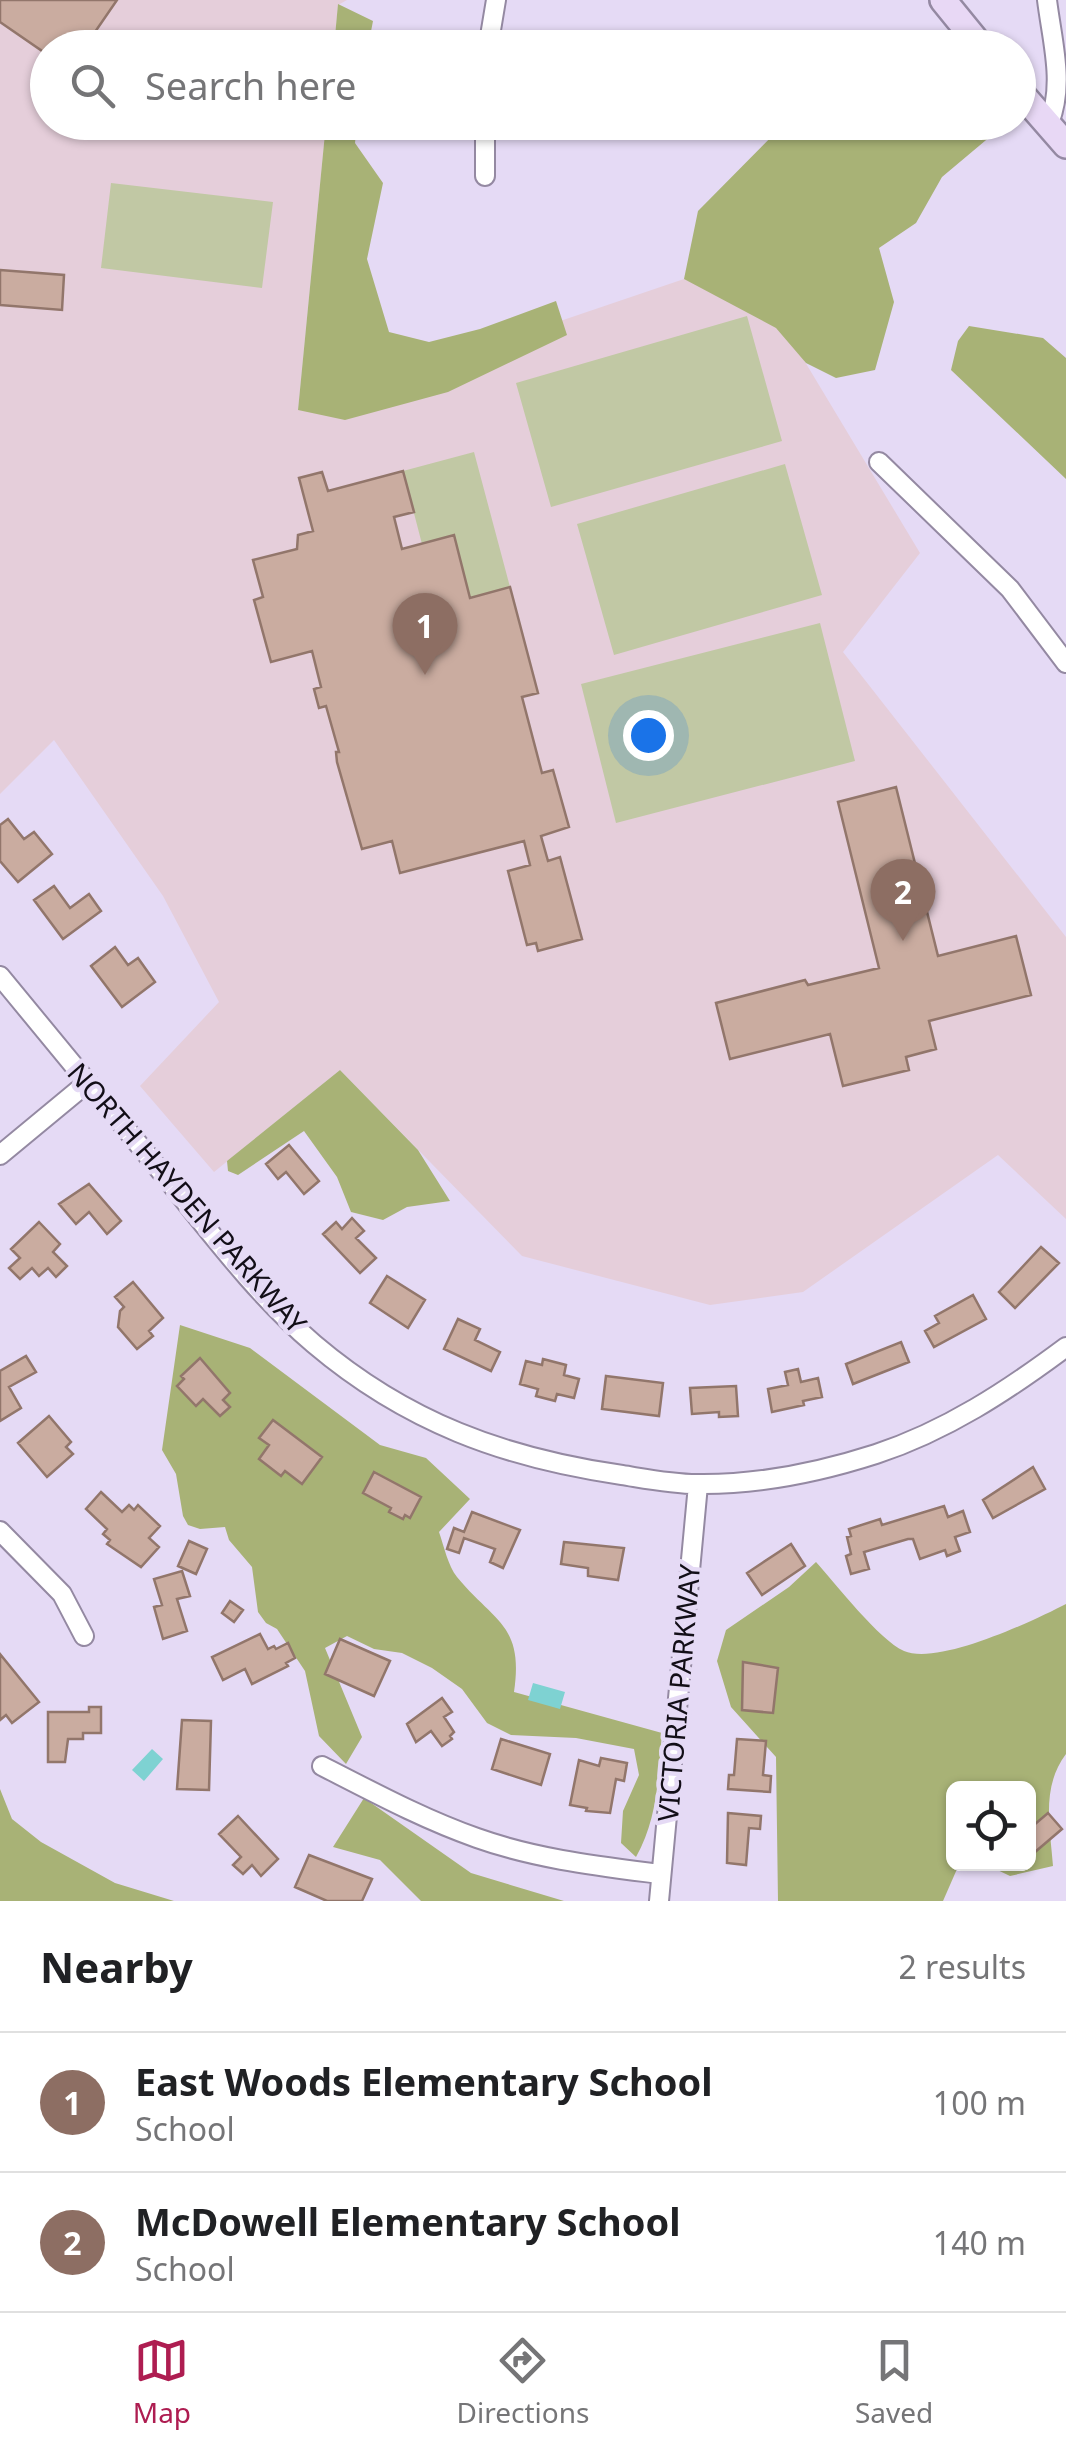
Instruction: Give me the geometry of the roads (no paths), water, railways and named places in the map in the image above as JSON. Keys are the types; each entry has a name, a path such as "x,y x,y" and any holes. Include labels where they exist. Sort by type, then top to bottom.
{"street":[{"path":"491,30 496,0"},
{"path":"943,0 967,30"},
{"path":"1046,0 1057,77 1057,99 1049,123"},
{"path":"1036,109 1066,145"},
{"path":"485,140 485,176"},
{"path":"880,462 1010,589 1066,663"},
{"name":"NORTH HAYDEN PARKWAY","path":"0,976 271,1304 315,1345 370,1386 444,1427 521,1457 562,1467 698,1484 784,1476 880,1453 977,1410 1066,1347"},
{"path":"0,1155 87,1083"},
{"name":"VICTORIA PARKWAY","path":"659,1901 698,1484"},
{"path":"0,1531 62,1594 84,1636"},
{"path":"322,1766 409,1811 478,1839 575,1863 660,1874"}],"place":[{"name":"East Woods Elementary School","path":"425,675"},
{"name":"McDowell Elementary School","path":"903,941"}]}
